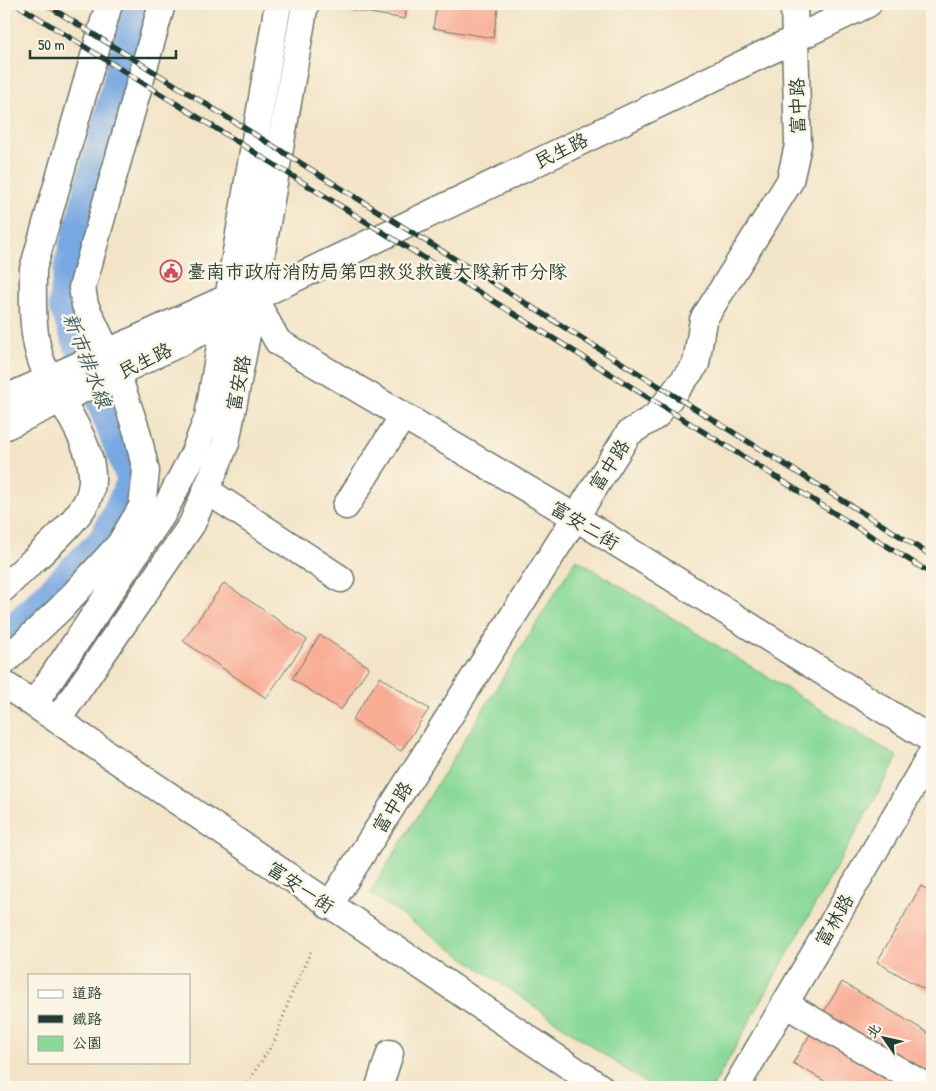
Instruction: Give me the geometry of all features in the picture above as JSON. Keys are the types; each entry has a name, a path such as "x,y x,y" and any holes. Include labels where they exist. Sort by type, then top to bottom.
{"street":[{"path":"4,588 74,520 86,503 91,490 92,472 78,429 41,362 33,314 34,269 109,4"},
{"path":"4,662 61,608 120,544 142,507 146,471 137,432 112,363 85,306 82,288 162,4"},
{"name":"富安路","path":"34,704 162,515 193,455 208,417 225,309 246,204 278,4"},
{"name":"富安路","path":"58,720 192,524 226,443 254,298 305,4"},
{"name":"富中路","path":"329,906 629,433 656,416 696,364 702,320 790,181 798,145 794,4"},
{"name":"民生路","path":"4,426 56,389 225,309 254,298 795,37 868,4"},
{"name":"富安二街","path":"254,298 278,342 575,517 932,740"},
{"path":"4,399 56,389"},
{"path":"346,506 403,416"},
{"path":"206,490 341,578"},
{"name":"富安一街","path":"4,684 329,906 600,1087"},
{"name":"富林路","path":"736,1087 932,753"},
{"path":"785,1004 927,1087"},
{"path":"379,1087 390,1053"}],"path":[{"path":"244,1087 275,1040 291,995 312,949"}],"green space":[{"path":"576,559 898,757 713,1087 651,1087 370,893"}],"building":[{"path":"348,4 407,4 405,19 347,9"},
{"path":"437,4 499,4 493,38 433,28"},
{"path":"224,583 307,640 266,698 183,641"},
{"path":"320,635 369,667 341,710 292,679"},
{"path":"380,677 429,709 401,751 352,720"},
{"path":"921,886 932,893 932,994 877,962"},
{"path":"842,982 932,1035 932,1081 822,1015"},
{"path":"812,1031 909,1087 835,1087 793,1063"}],"waterway":[{"name":"新市排水線","path":"4,642 105,542 135,481 66,305 72,263 141,4"}],"railway":[{"path":"16,4 932,574"},
{"path":"45,4 932,556"}],"place":[{"name":"臺南市政府消防局第四救災救護大隊新市分隊","path":"171,271"}]}
